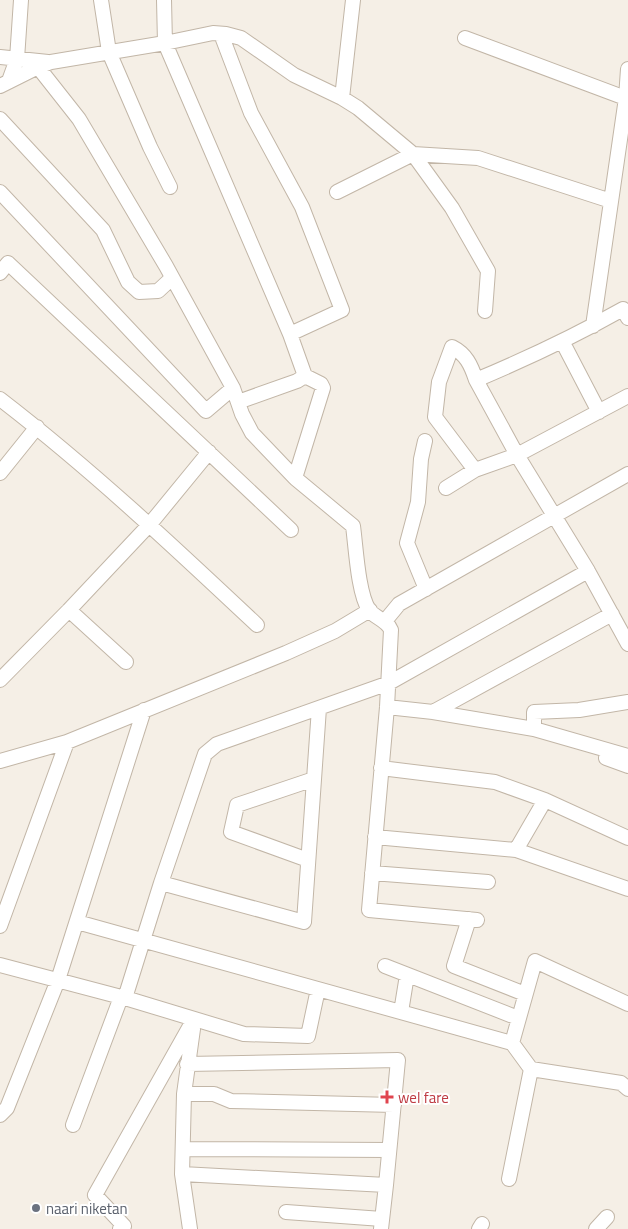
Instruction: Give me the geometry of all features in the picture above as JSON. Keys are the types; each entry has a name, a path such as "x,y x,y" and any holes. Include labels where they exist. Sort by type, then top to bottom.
{"street":[{"path":"5,84 17,58 21,0"},
{"path":"101,0 109,52 150,147 170,187"},
{"path":"164,0 165,43 290,334 305,376 321,384 323,388 295,478"},
{"path":"342,98 353,0"},
{"path":"5,84 45,65 109,52 165,43 213,32 241,38 294,75 342,98 358,108 413,154 452,208 488,271 485,311"},
{"path":"221,34 251,113 302,207 342,310 290,334"},
{"path":"465,38 627,98"},
{"path":"0,57 17,58 45,65 79,119 172,278 233,388 252,432 295,478 352,526 362,592 370,610 389,624 391,630 387,707 368,910 473,919 454,966 525,994"},
{"path":"593,326 627,98 628,69"},
{"path":"0,119 103,230 120,279 128,282 139,292 158,291 172,278"},
{"path":"337,192 413,154 478,158 611,201"},
{"path":"0,192 206,411 233,388"},
{"path":"3,264 209,452 291,530"},
{"path":"476,380 626,312"},
{"path":"562,341 599,412"},
{"path":"475,470 434,417 439,382 452,347 460,351 470,364 476,380 518,455 553,516 588,571 628,644"},
{"path":"238,402 297,381 305,376"},
{"path":"446,488 475,470 518,455 628,396"},
{"path":"0,399 150,524 257,624"},
{"path":"0,473 37,428"},
{"path":"425,441 421,459 418,502 407,543 426,589"},
{"path":"0,680 150,524 209,452"},
{"path":"385,621 399,604 628,474"},
{"path":"73,1125 144,941 161,883 205,754 217,744 388,683 588,571"},
{"path":"69,610 126,662"},
{"path":"0,761 67,742 335,631 370,610"},
{"path":"434,712 612,614"},
{"path":"536,730 534,712 579,710 628,702"},
{"path":"387,707 434,712 536,730 628,756"},
{"path":"161,883 304,922 319,708"},
{"path":"0,1114 7,1108 58,980 144,710"},
{"path":"536,730 628,766"},
{"path":"0,926 67,742"},
{"path":"381,768 495,782 545,800 628,838"},
{"path":"308,860 230,832 237,805 314,779"},
{"path":"516,850 545,800"},
{"path":"375,836 516,850 628,889"},
{"path":"372,873 488,882"},
{"path":"76,922 512,1043 531,1069 621,1083 628,1089"},
{"path":"512,1043 535,961 628,1004"},
{"path":"0,965 123,997 244,1034 308,1036 318,989"},
{"path":"385,966 518,1018"},
{"path":"401,1012 406,975"},
{"path":"190,1229 182,1174 182,1150 184,1094 194,1019"},
{"path":"120,1229 124,1226 95,1195 194,1019"},
{"path":"187,1064 398,1060 382,1224 286,1212"},
{"path":"509,1179 531,1069"},
{"path":"184,1094 214,1094 231,1101 394,1105"},
{"path":"182,1150 389,1150"},
{"path":"182,1174 386,1185"},
{"path":"596,1229 607,1217"}],"place":[{"name":"wel fare","path":"387,1097"},
{"name":"naari niketan","path":"36,1208"}]}
